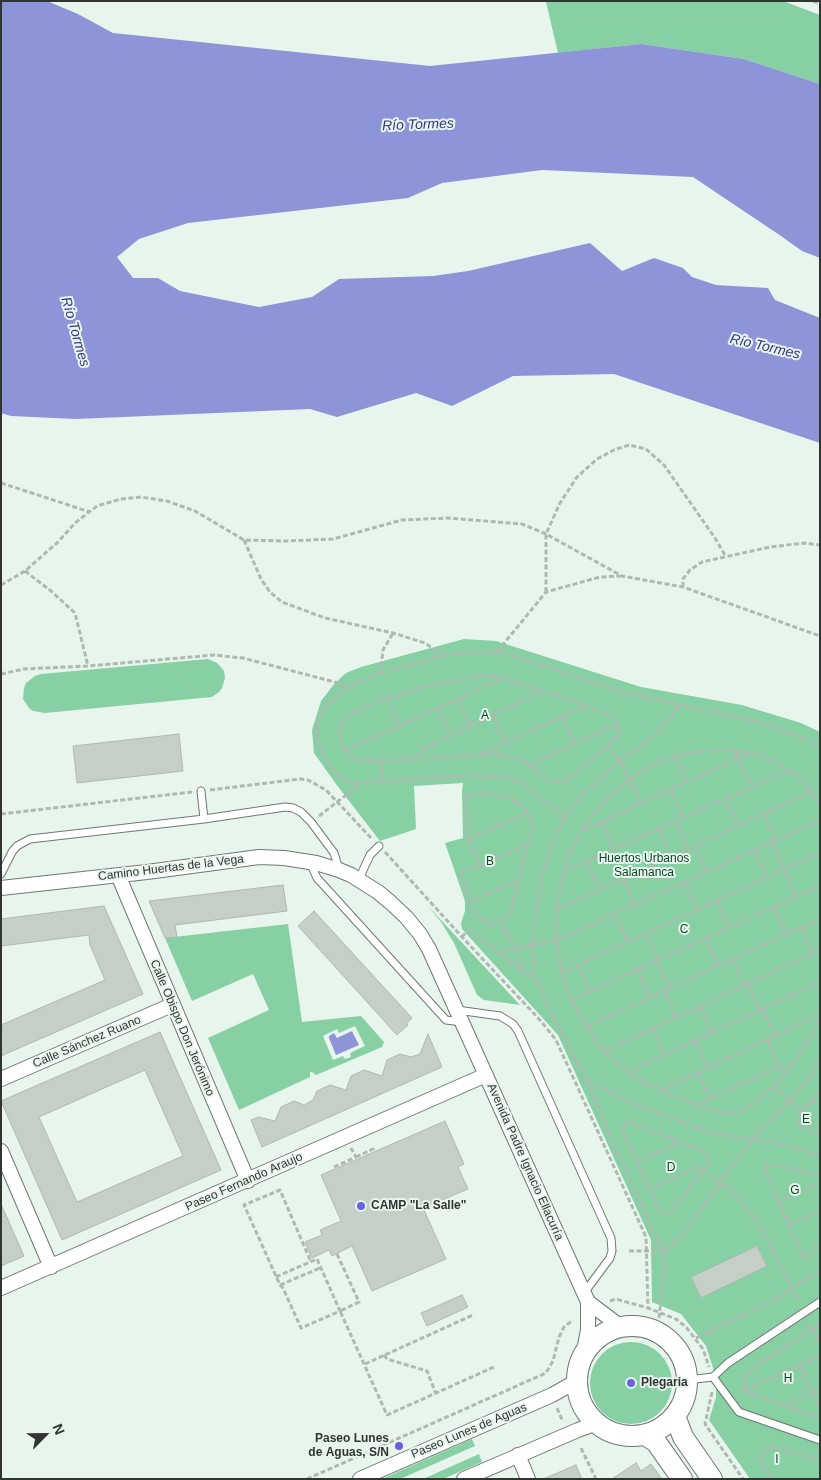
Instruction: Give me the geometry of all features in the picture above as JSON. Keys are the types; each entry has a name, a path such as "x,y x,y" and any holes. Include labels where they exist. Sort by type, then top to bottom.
{"main road":[{"path":"621,1327 642,1327 661,1334 676,1349 685,1368 687,1380 684,1399 680,1408 666,1425 645,1435 628,1436 612,1432 597,1423 586,1412 580,1397 577,1381 583,1356 593,1343 606,1333 621,1327"},
{"path":"674,1416 683,1437 712,1479"},
{"path":"645,1435 656,1442 682,1479"}],"street":[{"name":"Camino Huertas de la Vega","path":"1,888 259,857 310,862 339,870"},
{"name":"Avenida Padre Ignacio Ellacuría","path":"339,870 359,879 390,902 406,917 420,934 439,968 586,1298 588,1330 583,1356"},
{"name":"Calle Obispo Don Jerónimo","path":"118,875 248,1181"},
{"name":"Calle Sánchez Ruano","path":"1,1079 172,1005"},
{"name":"Paseo Fernando Araujo","path":"1,1288 486,1075"},
{"path":"1,1151 51,1267"},
{"name":"Avenida Padre Ignacio Ellacuría","path":"586,1298 621,1327"},
{"name":"Paseo Lunes de Aguas","path":"360,1479 552,1396 577,1381"},
{"path":"464,1479 597,1423"},
{"path":"518,1455 528,1479"}],"lane":[{"path":"201,791 204,819"},
{"path":"1,874 12,852 17,846 30,839 204,819 285,807 301,812 311,822 334,853 339,870"},
{"path":"359,879 370,855 379,846"},
{"path":"310,862 317,878 446,1020 460,1016 500,1016 513,1024 518,1031 611,1238 610,1258 586,1298"},
{"path":"687,1380 713,1378 728,1363 820,1302"},
{"path":"713,1378 739,1412 820,1440"}],"path":[{"path":"813,1 820,4"},
{"path":"546,592 546,534 560,503 577,477 597,459 629,445 646,448 664,465 726,557"},
{"path":"1,483 90,512"},
{"path":"1,585 25,571 58,542 75,523 97,506 121,499 141,497 167,501 195,511 244,540 286,541 333,538 402,520 448,518 522,524 546,534 622,576"},
{"path":"244,540 261,579 270,592 282,602 325,618 393,633 425,643 442,656"},
{"path":"683,587 683,579 690,570 702,562 770,547 805,543 820,545"},
{"path":"25,571 51,590 75,613 88,666"},
{"path":"497,652 546,592 600,577 622,576 683,587 820,636"},
{"path":"384,673 381,667 383,650 393,633"},
{"path":"565,817 520,782 505,777 464,776 358,783 346,781 335,772 325,759 319,745 317,727 322,712 329,703 351,686 374,675 442,656 469,652 497,652 625,693 766,724 820,745"},
{"path":"1,674 24,669 88,666 214,654 243,658 351,686"},
{"path":"483,675 504,678 543,691 585,705 612,717 619,731 617,737 607,746 569,779 561,782 552,782 522,760 500,754 380,761 357,760 345,751 339,738 342,722 350,714 387,698 420,688 483,675"},
{"path":"345,751 504,678"},
{"path":"412,759 428,747 543,691"},
{"path":"387,698 399,726"},
{"path":"458,699 470,726"},
{"path":"479,756 585,705"},
{"path":"659,1318 664,1251 601,1116 587,1080 535,977 533,946 539,888 552,842 565,817 584,793 619,761 643,745 662,728 679,705"},
{"path":"438,708 450,736"},
{"path":"493,715 505,743"},
{"path":"562,717 574,744"},
{"path":"529,765 617,724"},
{"path":"607,746 630,779 641,804"},
{"path":"735,751 752,787"},
{"path":"661,1090 813,1018 820,1018 797,1059 787,1071 774,1086 740,1112 730,1114 696,1106 661,1090 640,1080 615,1062 595,1040 571,1000 562,972 556,941 556,910 569,854 587,822 610,795 630,779 660,762 676,756 704,752 735,751 750,753 774,761 795,774 820,804"},
{"path":"582,831 750,753"},
{"path":"676,756 686,782"},
{"path":"380,761 382,782"},
{"path":"564,872 789,770"},
{"path":"319,816 350,792 358,783"},
{"path":"671,790 684,818"},
{"path":"556,910 811,792"},
{"path":"480,865 468,839 466,795 490,794 508,797 523,806 532,821 532,830 511,914 490,925 473,913 461,873 480,865 528,844"},
{"path":"726,798 738,826"},
{"path":"468,839 528,813"},
{"path":"764,814 796,897"},
{"path":"498,951 556,941 820,820"},
{"path":"676,821 688,849"},
{"path":"602,822 614,849"},
{"path":"658,829 671,857"},
{"path":"694,846 706,872"},
{"path":"755,850 767,878"},
{"path":"562,972 820,853"},
{"path":"587,861 599,890"},
{"path":"624,879 635,905"},
{"path":"469,902 518,881"},
{"path":"684,882 696,910"},
{"path":"571,1000 820,886"},
{"path":"717,901 728,928"},
{"path":"774,907 786,934"},
{"path":"615,914 628,942"},
{"path":"586,1027 820,919"},
{"path":"500,921 515,949 523,972"},
{"path":"802,927 813,954"},
{"path":"462,937 468,930 498,951 523,972 535,977"},
{"path":"646,934 669,988"},
{"path":"706,938 718,966"},
{"path":"605,1051 820,950"},
{"path":"733,959 775,1036"},
{"path":"578,965 590,991"},
{"path":"638,969 650,997"},
{"path":"628,1072 820,982"},
{"path":"665,990 676,1018"},
{"path":"700,1007 712,1032"},
{"path":"653,1029 665,1054"},
{"path":"695,1040 708,1068"},
{"path":"768,1040 779,1067 787,1071"},
{"path":"628,1251 664,1251 681,1237 752,1140 811,1076 820,1060"},
{"path":"696,1106 779,1067"},
{"path":"698,1073 710,1099"},
{"path":"587,1080 634,1104 712,1133 782,1144 820,1156"},
{"path":"774,1086 802,1112"},
{"path":"820,1091 797,1120 799,1126 806,1130 820,1133"},
{"path":"809,1104 820,1099"},
{"path":"630,1122 678,1140 701,1150 707,1156 708,1165 672,1211 664,1215 660,1214 622,1129 622,1125 630,1122"},
{"path":"637,1162 673,1146 678,1140"},
{"path":"334,1167 373,1149 374,1152"},
{"path":"352,1150 356,1157"},
{"path":"820,1175 769,1164 763,1166 803,1258 820,1246"},
{"path":"650,1190 696,1167 721,1182 731,1190 757,1220 793,1289"},
{"path":"778,1202 820,1182"},
{"path":"311,1262 280,1190 244,1205 301,1328 359,1302 337,1254"},
{"path":"789,1225 820,1211"},
{"path":"276,1277 317,1259 387,1416 494,1368"},
{"path":"280,1286 320,1267"},
{"path":"696,1338 762,1307 820,1270"},
{"path":"611,1301 616,1299 623,1300 648,1308"},
{"path":"365,1364 473,1315"},
{"path":"307,1479 546,1373 553,1361 559,1336 564,1327 578,1316"},
{"path":"744,1391 744,1377 754,1368 820,1324"},
{"path":"810,1329 820,1344"},
{"path":"384,1355 387,1359 427,1372 436,1394"},
{"path":"744,1391 820,1356"},
{"path":"800,1365 820,1409"},
{"path":"785,1406 820,1389"},
{"path":"712,1390 705,1424 743,1479"},
{"path":"744,1391 820,1419"},
{"path":"555,1404 564,1425"},
{"path":"772,1479 761,1462 763,1452 771,1446 820,1460"},
{"path":"793,1451 795,1446"},
{"path":"581,1448 596,1479"}],"green space":[{"path":"547,1 783,1 820,15 820,84 744,59 641,44 558,53"},
{"name":"Huertos Urbanos Salamanca","path":"464,639 496,641 641,687 742,705 801,723 820,732 820,1479 750,1479 709,1420 716,1397 716,1377 706,1346 681,1314 652,1302 651,1240 558,1035 462,929 461,923 465,911 465,901 445,843 463,838 463,783 414,786 416,829 380,841 314,753 312,730 321,701 335,683 346,673 361,667"},
{"path":"208,659 220,666 224,671 225,678 222,688 212,697 45,713 33,711 23,699 26,683 41,674"},
{"path":"427,905 520,1005 484,1000 477,995 454,943 441,922"},
{"path":"288,924 302,1022 361,1016 384,1042 382,1047 316,1075 310,1072 310,1077 239,1110 208,1038 269,1010 253,974 192,1001 165,938","holes":["355,1026 365,1046 352,1052 350,1054 351,1057 345,1059 343,1056 333,1060 323,1036 337,1029 339,1033"]},
{"path":"631,1342 647,1346 660,1354 668,1367 672,1383 668,1399 660,1412 647,1420 631,1424 615,1420 602,1412 594,1399 590,1383 594,1367 602,1354 615,1346"},
{"path":"472,1439 475,1446 400,1479 382,1479"},
{"path":"479,1454 482,1462 443,1479 423,1479"}],"water":[{"name":"Río Tormes","path":"1,1 47,1 78,14 113,33 430,66 641,44 744,59 820,84 820,258 802,251 693,177 542,170 442,183 408,198 188,223 139,239 117,257 133,278 158,278 180,291 259,307 312,297 339,279 433,276 468,271 590,243 622,271 654,258 683,268 692,277 716,285 768,288 775,300 820,318 820,443 614,374 513,376 452,406 416,393 337,417 310,409 76,419 11,416 1,413"},
{"path":"352,1031 359,1045 336,1055 329,1036 334,1033 337,1038"}],"building":[{"path":"179,734 183,771 77,783 73,746"},
{"path":"283,885 287,911 175,925 177,937 165,938 149,901"},
{"path":"104,906 143,994 1,1056 1,1025 105,980 90,945 89,935 1,946 1,919"},
{"path":"314,911 412,1018 406,1024 408,1025 397,1035 298,926"},
{"path":"160,1032 221,1170 62,1240 1,1101","holes":["145,1070 183,1156 77,1202 39,1117"]},
{"path":"428,1034 442,1067 262,1147 251,1120 258,1117 275,1121 281,1107 294,1101 304,1105 313,1100 317,1091 330,1085 346,1090 351,1076 364,1070 382,1076 387,1060 400,1054 411,1057 420,1054"},
{"name":"CAMP \"La Salle\"","path":"445,1121 464,1164 458,1167 468,1189 423,1208 446,1259 372,1291 352,1246 332,1256 329,1250 312,1258 305,1242 322,1235 320,1230 341,1221 321,1175"},
{"path":"1,1204 24,1256 1,1266"},
{"path":"757,1246 767,1266 701,1298 691,1277"},
{"path":"462,1295 468,1307 427,1326 421,1313"},
{"path":"636,1463 641,1471 651,1464 662,1479 612,1479"},
{"path":"576,1465 582,1479 543,1479"}],"place":[{"name":"CAMP \"La Salle\"","path":"361,1206"},
{"name":"Plegaria","path":"631,1383"},
{"name":"Paseo Lunes de Aguas, S/N","path":"399,1446"}],"park label":[{"name":"A","path":"485,716"},
{"name":"B","path":"490,862"},
{"name":"C","path":"684,930"},
{"name":"E","path":"806,1120"},
{"name":"D","path":"671,1168"},
{"name":"G","path":"795,1191"},
{"name":"H","path":"788,1379"},
{"name":"I","path":"777,1460"}]}
